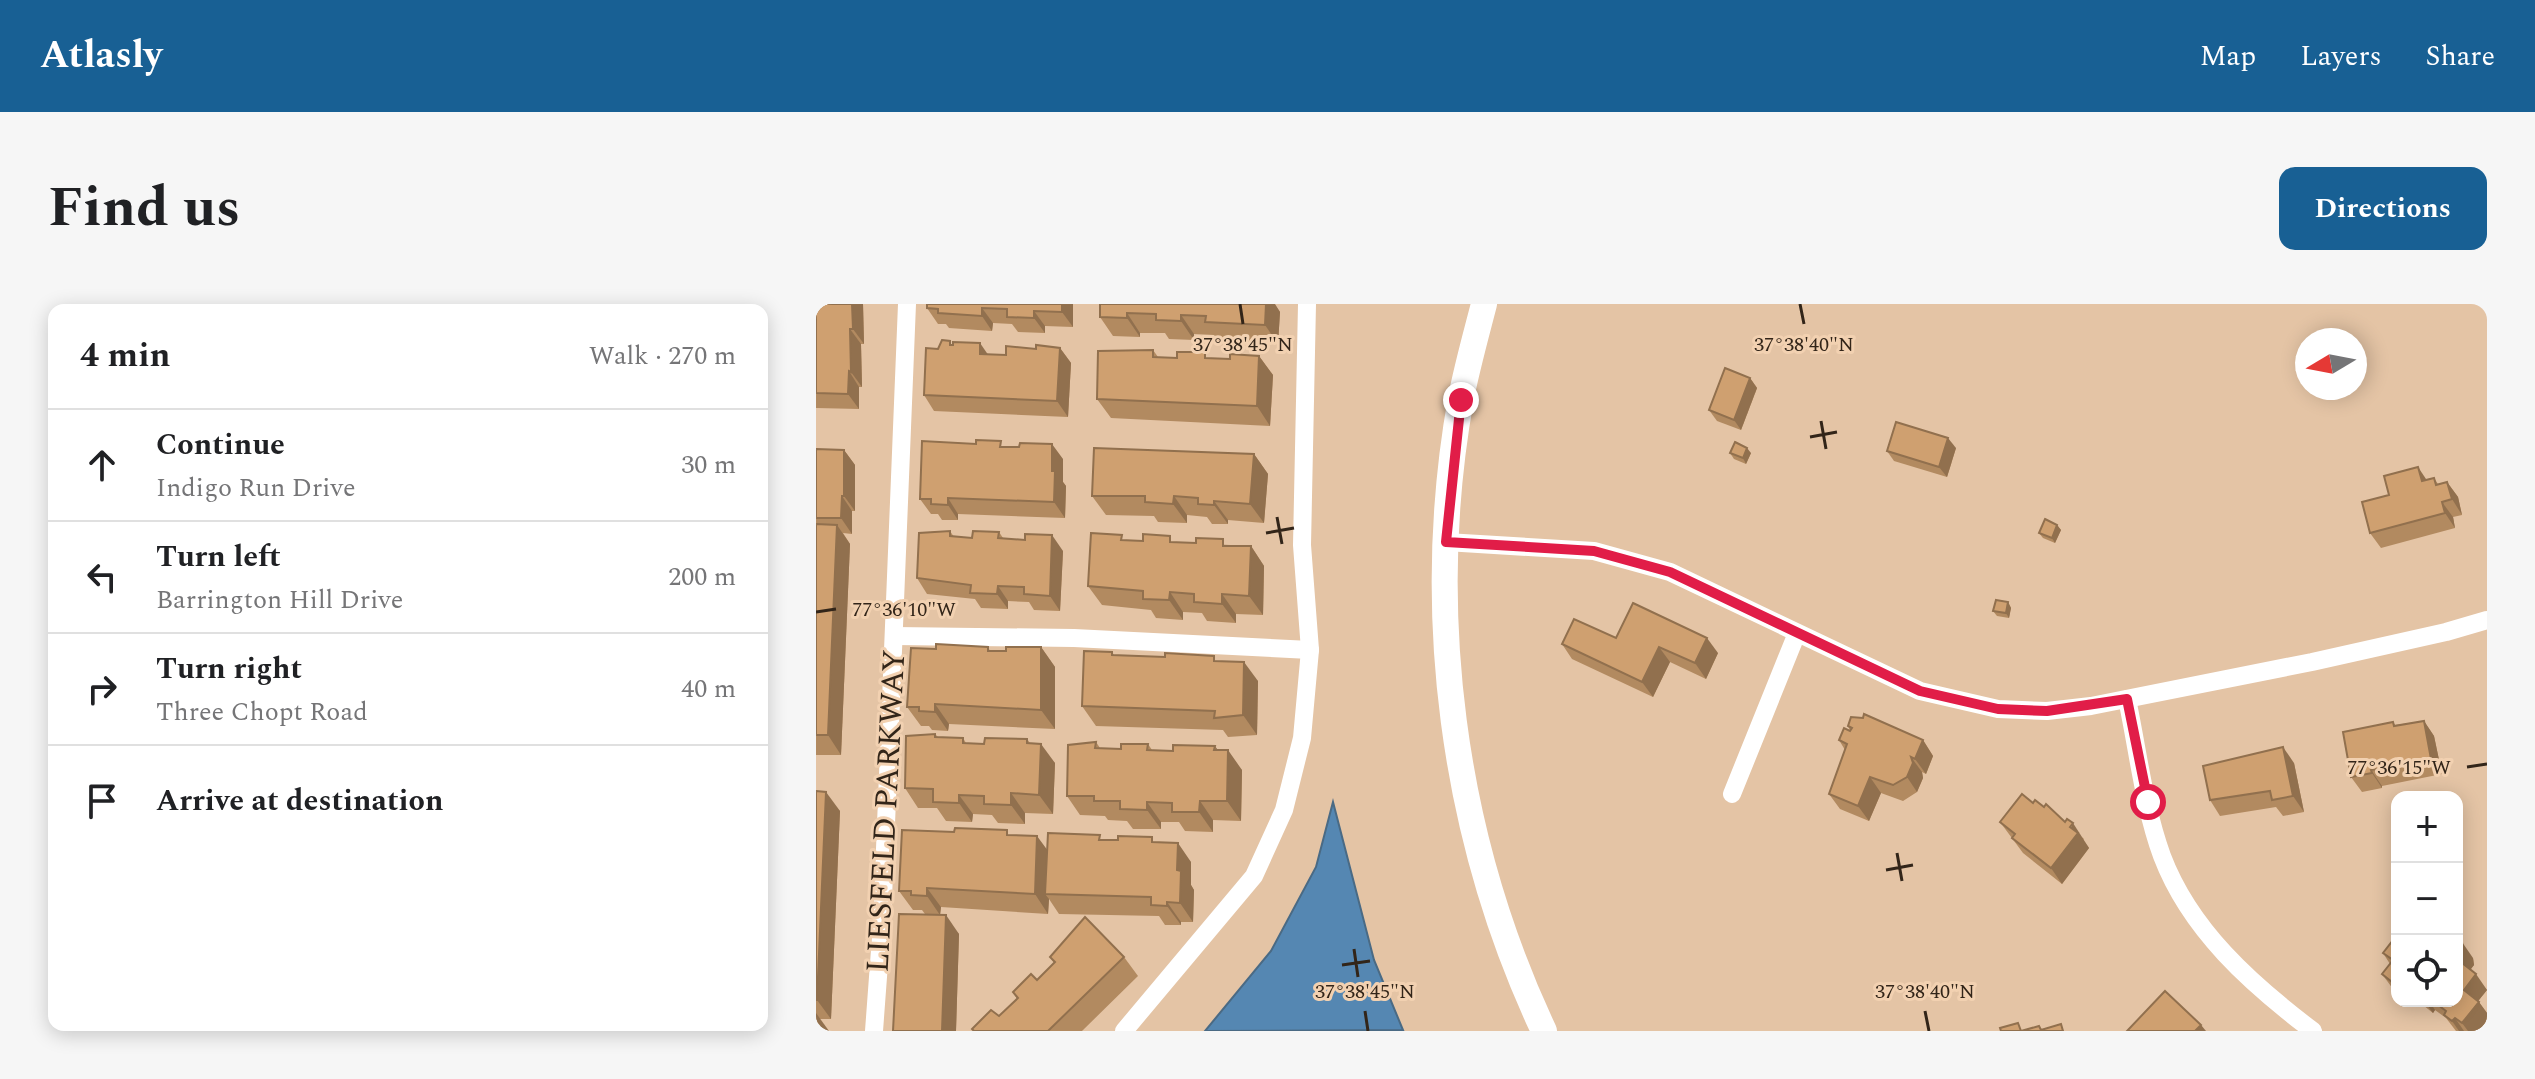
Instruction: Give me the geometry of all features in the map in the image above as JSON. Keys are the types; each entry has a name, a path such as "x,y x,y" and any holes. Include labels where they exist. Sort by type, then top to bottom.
{"main road":[{"path":"1484,304 1461,400 1446,542 1446,631 1454,723 1463,777 1492,896 1515,963 1544,1031"}],"street":[{"name":"LIESFELD PARKWAY","path":"874,1031 882,923 907,304"},
{"path":"1124,1031 1254,876 1288,796 1302,738 1310,650 1302,545 1307,304"},
{"path":"1446,542 1594,551 1670,572 1920,691 1998,709 2047,711 2127,699 2327,659 2487,620"},
{"path":"1732,794 1797,633"},
{"path":"894,636 1074,638 1310,650"},
{"path":"2127,699 2162,855 2187,905 2230,961 2313,1031"}],"water":[{"path":"1333,802 1374,960 1403,1030 1205,1031 1271,951 1316,867"}],"building":[{"path":"816,304 852,304 848,394 816,393"},
{"path":"927,304 1062,304 1062,312 1034,311 1034,318 1007,317 1007,309 982,308 982,316 938,313 938,309 927,308"},
{"path":"1100,304 1266,304 1265,325 1205,322 1206,316 1181,315 1181,321 1156,320 1156,314 1127,313 1127,318 1100,317"},
{"path":"942,340 950,341 950,345 953,342 980,343 980,354 1006,355 1006,346 1060,348 1057,401 924,395 926,348 938,349"},
{"path":"1153,350 1153,357 1177,358 1177,352 1205,352 1205,358 1230,359 1230,354 1259,356 1257,406 1097,399 1098,351"},
{"path":"1725,368 1750,378 1734,420 1709,410"},
{"path":"1896,422 1948,438 1939,467 1887,451"},
{"path":"976,440 1001,441 1000,447 1019,447 1020,443 1052,444 1054,502 948,498 948,505 931,504 931,499 920,499 922,441 976,444"},
{"path":"1735,442 1747,448 1743,458 1730,453"},
{"path":"1094,448 1254,454 1250,504 1214,501 1214,505 1198,504 1198,498 1174,496 1173,504 1145,502 1145,496 1092,496"},
{"path":"816,449 844,450 841,518 816,518"},
{"path":"2418,467 2422,481 2434,478 2436,485 2447,482 2452,499 2442,502 2445,513 2370,533 2362,502 2389,495 2384,476"},
{"path":"2045,519 2057,525 2052,538 2039,533"},
{"path":"816,524 837,525 828,735 816,735"},
{"path":"950,531 950,536 972,538 973,531 999,532 998,538 1025,540 1025,534 1052,535 1050,596 1024,594 1024,587 998,586 997,594 970,593 971,585 917,578 919,533"},
{"path":"1091,533 1122,535 1121,540 1143,541 1143,534 1170,536 1170,542 1196,543 1196,538 1223,539 1223,546 1251,546 1249,596 1222,594 1222,604 1194,602 1194,594 1170,592 1169,600 1143,599 1143,591 1088,586"},
{"path":"1996,600 2008,602 2006,613 1993,611"},
{"path":"1633,603 1707,638 1695,663 1659,647 1642,682 1562,644 1574,619 1616,638"},
{"path":"936,644 988,647 988,651 1006,651 1006,647 1041,647 1041,710 935,704 935,712 907,707 911,648 936,649"},
{"path":"1084,651 1112,652 1112,655 1165,657 1165,653 1214,656 1214,661 1244,662 1243,715 1214,718 1215,711 1082,706"},
{"path":"1864,714 1923,740 1915,759 1911,757 1913,763 1907,777 1893,785 1870,777 1858,806 1829,794 1847,744 1839,740 1844,728 1850,731 1851,717 1863,718"},
{"path":"2424,721 2431,759 2371,770 2372,773 2351,777 2343,732 2393,722 2394,726"},
{"path":"935,734 935,737 963,738 963,743 984,744 985,738 1027,739 1027,743 1041,744 1039,795 1011,793 1011,805 984,804 984,796 959,795 959,803 933,802 933,789 905,788 906,736"},
{"path":"1096,742 1095,748 1121,749 1121,744 1148,744 1147,750 1173,751 1173,745 1215,746 1214,750 1228,750 1227,801 1200,801 1199,812 1172,812 1172,803 1147,802 1147,810 1120,809 1120,801 1094,801 1094,796 1067,796 1068,745"},
{"path":"2283,747 2293,796 2272,800 2270,791 2210,800 2203,766"},
{"path":"816,791 826,792 817,1000 816,1000"},
{"path":"2022,794 2033,803 2035,800 2044,807 2046,804 2065,822 2067,819 2073,823 2070,827 2078,833 2051,868 2012,838 2015,834 2000,822"},
{"path":"955,828 1007,830 1007,835 1037,836 1035,894 927,888 927,896 899,891 902,830 954,832"},
{"path":"1048,833 1100,835 1099,840 1118,840 1118,836 1152,837 1152,842 1178,843 1180,903 1151,905 1151,897 1045,894"},
{"path":"899,914 946,915 942,1031 893,1031"},
{"path":"1085,917 1124,957 1048,1031 974,1031 972,1029 991,1010 999,1016 1018,998 1013,992 1031,974 1037,980 1055,962 1050,957"},
{"path":"2391,943 2391,959 2383,953"},
{"path":"2391,963 2391,981 2382,974"},
{"path":"2463,964 2476,974 2464,990 2479,1002 2462,1023 2444,1015 2446,1011 2441,1007 2463,1007"},
{"path":"2165,991 2201,1025 2195,1031 2127,1031"},
{"path":"2018,1023 2021,1031 2001,1031 2000,1028"},
{"path":"2061,1024 2063,1031 2021,1031 2039,1026 2041,1030"}],"route":[{"path":"1461,400 1446,542 1594,551 1670,572 1920,691 1998,709 2047,711 2127,699 2148,802"}]}
